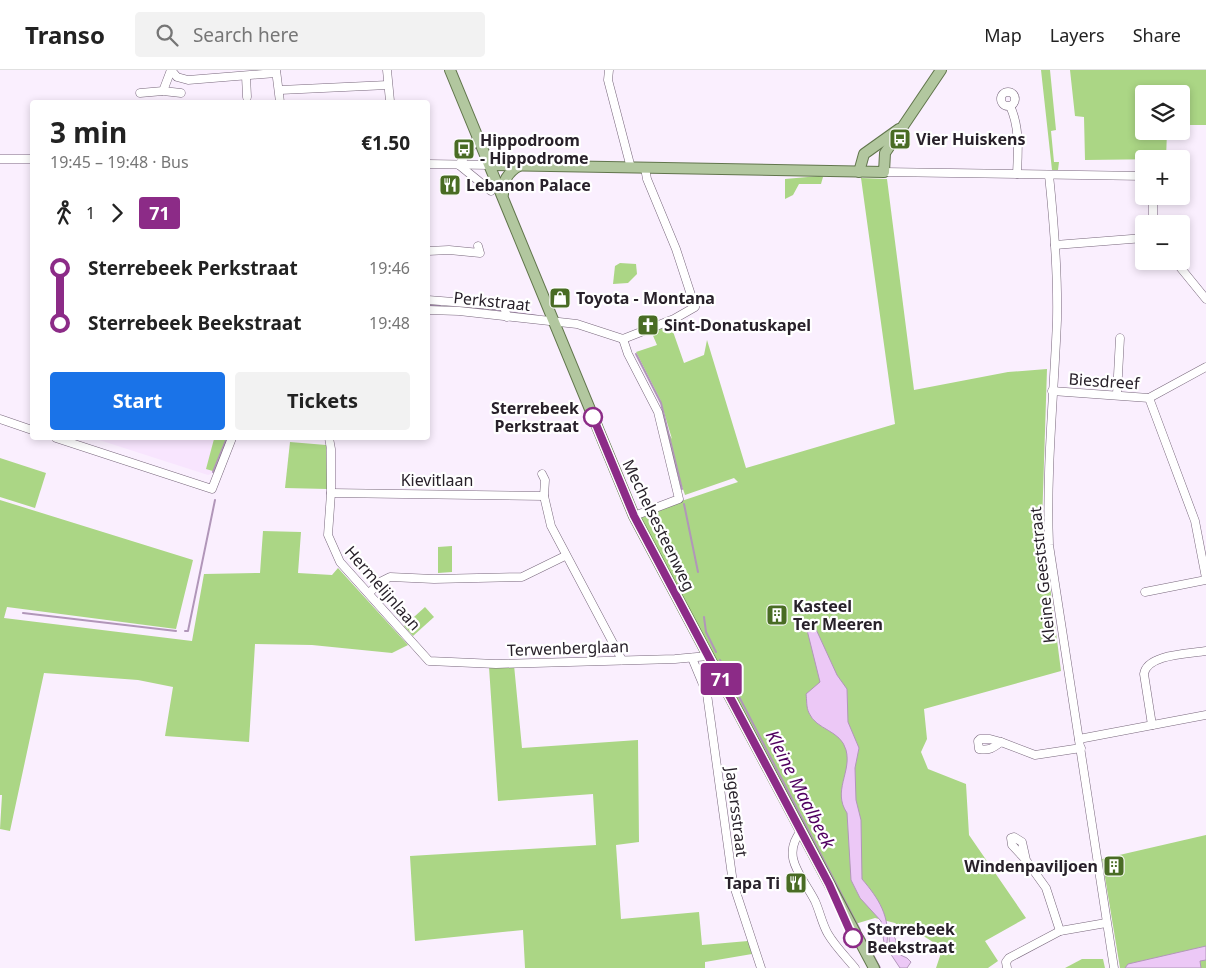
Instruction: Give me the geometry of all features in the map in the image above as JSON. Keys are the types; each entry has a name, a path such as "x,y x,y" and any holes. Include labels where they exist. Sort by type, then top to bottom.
{"main road":[{"name":"Mechelsesteenweg","path":"450,70 634,516 874,968"},
{"path":"490,165 884,172 885,153 941,70"},
{"path":"859,172 864,154 902,126"},
{"path":"505,200 503,184 512,170 520,166"},
{"name":"Mechelsesteenweg","path":"829,884 843,918 870,968"}],"street":[{"path":"163,91 171,70 177,77 188,80 246,76 276,71 280,100"},
{"path":"387,70 390,100"},
{"path":"609,70 608,80 632,168"},
{"path":"246,76 248,96"},
{"path":"280,90 388,85"},
{"path":"140,93 163,91 181,93"},
{"path":"1010,106 1015,116 1018,142 1017,174"},
{"path":"459,165 478,136"},
{"path":"0,159 30,159"},
{"path":"430,164 490,165"},
{"path":"459,165 491,191"},
{"path":"634,516 679,499 658,412 625,348 623,339 674,319 695,307 676,249 647,179 646,168"},
{"path":"884,172 1135,176"},
{"name":"Kleine Geeststraat","path":"1049,175 1055,245 1057,319 1047,492 1049,545 1114,968"},
{"path":"1055,245 1135,239"},
{"path":"430,251 448,250 480,253 478,246"},
{"path":"1183,270 1203,290 1206,299"},
{"path":"430,300 504,306 507,317"},
{"name":"Perkstraat","path":"430,310 448,310 581,325 623,339"},
{"path":"1117,394 1120,338"},
{"name":"Biesdreef","path":"1052,391 1117,394 1150,398 1206,367"},
{"path":"1145,592 1206,579 1194,521 1150,398"},
{"path":"0,419 30,429"},
{"path":"62,440 212,489 231,440"},
{"name":"Hermelijnlaan","path":"330,440 332,449 328,535 334,552 340,562 429,661"},
{"path":"542,474 545,480 544,496 551,526 565,556 622,660"},
{"name":"Kievitlaan","path":"331,493 544,496"},
{"path":"369,593 382,581 390,578 522,577 565,556"},
{"path":"1152,725 1144,674 1146,666 1154,660 1206,651"},
{"name":"Terwenberglaan","path":"429,661 496,664 708,656"},
{"name":"Jagersstraat","path":"692,658 707,694 733,883 761,968"},
{"path":"1079,739 1206,714"},
{"path":"1001,742 1035,755 1080,748"},
{"path":"801,831 793,841 793,860 796,871 814,900 828,934 854,968"},
{"path":"1026,860 1046,888 1060,931"},
{"path":"1007,965 1009,958 1060,931 1106,923"}],"shaded area":[{"path":"99,440 214,440 216,472 208,475"},
{"path":"806,626 815,627 837,675 847,689 848,722 859,748 855,768 856,800 861,820 862,879 882,908 887,924 887,943 884,943 881,921 860,898 851,880 847,813 841,797 847,766 846,750 839,738 812,719 808,711 806,694 820,682"},
{"path":"892,933 896,940 894,952 911,962 907,968 900,968 890,953 889,936"},
{"path":"1206,946 1206,960 1200,961 1201,968 1125,968 1128,964"}],"green space":[{"path":"1041,70 1050,70 1056,130 1051,131 1054,162 1059,162 1058,170 1052,170"},
{"path":"1070,70 1206,70 1206,125 1190,125 1190,85 1135,85 1135,140 1167,140 1166,150 1135,150 1135,159 1085,160 1084,117 1075,116"},
{"path":"823,177 821,184 799,184 793,195 785,199 785,179"},
{"path":"861,178 887,179 914,390 1008,372 1047,369 1042,524 1061,671 924,709 927,739 921,752 928,769 966,784 969,835 1026,918 985,941 998,961 988,968 936,968 941,953 933,942 920,934 902,930 895,923 875,918 855,924 740,712 640,515 738,482 734,478 685,495 673,460 668,432 672,439 660,399 636,352 657,345 651,331 670,323 684,363 704,355 707,340 746,468 895,424"},
{"path":"620,263 636,264 637,274 628,283 613,284 615,266"},
{"path":"214,440 228,440 216,472 206,469"},
{"path":"290,442 326,445 327,489 285,488"},
{"path":"0,458 46,473 35,508 0,497"},
{"path":"0,500 193,560 176,629 7,607 4,618 192,641 204,574 260,573 263,531 301,532 298,573 332,575 338,568 408,645 392,653 312,645 255,644 249,742 165,736 173,687 138,680 44,673 10,831 0,829 2,795 0,795"},
{"path":"452,546 452,572 438,573 438,547"},
{"path":"425,607 434,617 413,636 404,626"},
{"path":"514,665 522,748 638,740 639,842 616,845 621,919 699,912 702,945 748,941 752,954 705,962 705,968 525,968 523,930 415,941 410,856 596,845 593,794 498,801 489,667"},
{"path":"1206,835 1206,968 1120,968 1102,859"},
{"path":"1082,959 1103,959 1105,968 1065,968"}],"waterway":[{"path":"430,305 440,305"},
{"path":"465,307 500,310"},
{"path":"508,312 538,316"},
{"path":"636,354 661,403 682,489"},
{"path":"213,472 226,440"},
{"path":"185,631 188,631 215,500"},
{"path":"684,504 698,572"},
{"path":"23,613 176,631"},
{"name":"Kleine Maalbeek","path":"704,617 706,632 716,652"},
{"name":"Kleine Maalbeek","path":"720,660 860,930"},
{"name":"Kleine Maalbeek","path":"863,936 880,968"}],"bus line":[{"name":"71","path":"593,417 634,516 829,884 853,938"}],"place":[{"name":"Vier Huiskens","path":"900,139"},
{"name":"Hippodroom - Hippodrome","path":"464,149"},
{"name":"Lebanon Palace","path":"450,185"},
{"name":"Toyota - Montana","path":"560,298"},
{"name":"Sint-Donatuskapel","path":"648,325"},
{"name":"Sterrebeek Perkstraat","path":"593,417"},
{"name":"Kasteel Ter Meeren","path":"777,615"},
{"name":"Windenpaviljoen","path":"1114,866"},
{"name":"Tapa Ti","path":"796,883"},
{"name":"Sterrebeek Beekstraat","path":"853,938"}]}
